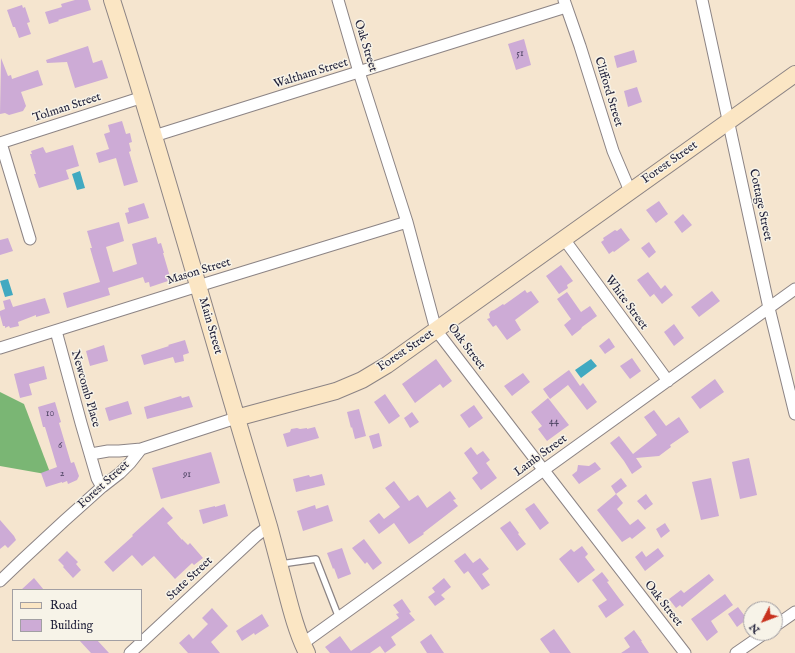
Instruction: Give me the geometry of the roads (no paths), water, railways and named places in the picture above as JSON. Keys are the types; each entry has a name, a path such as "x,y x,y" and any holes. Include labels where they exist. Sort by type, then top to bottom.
{"main road":[{"name":"Main Street","path":"112,0 143,97 236,418 269,526 292,613 305,649"},
{"name":"Forest Street","path":"236,418 336,391 362,380 387,365 795,74"}],"street":[{"name":"Oak Street","path":"338,0 359,72 407,222 436,330 685,653"},
{"name":"Cottage Street","path":"702,0 769,308 795,414"},
{"name":"Waltham Street","path":"154,136 359,72 565,4"},
{"name":"Clifford Street","path":"565,4 580,46 613,151 630,191"},
{"name":"Tolman Street","path":"1,143 143,97"},
{"path":"1,143 30,239"},
{"name":"Mason Street","path":"0,348 407,222"},
{"name":"White Street","path":"564,239 668,381"},
{"name":"Lamb Street","path":"305,649 340,618 795,289"},
{"name":"Newcomb Place","path":"56,331 79,416 102,487"},
{"name":"Forest Street","path":"0,580 102,487 120,473 141,449 236,418"},
{"path":"91,454 108,451 141,449"},
{"name":"State Street","path":"130,653 269,526"},
{"path":"783,620 795,612"},
{"path":"736,653 753,641"}],"lane":[{"path":"280,565 316,558 340,618"}],"water":[{"path":"80,171 85,188 77,190 72,174"},
{"path":"8,279 13,295 5,297 0,281"},
{"path":"591,359 597,366 581,378 575,370"}]}
